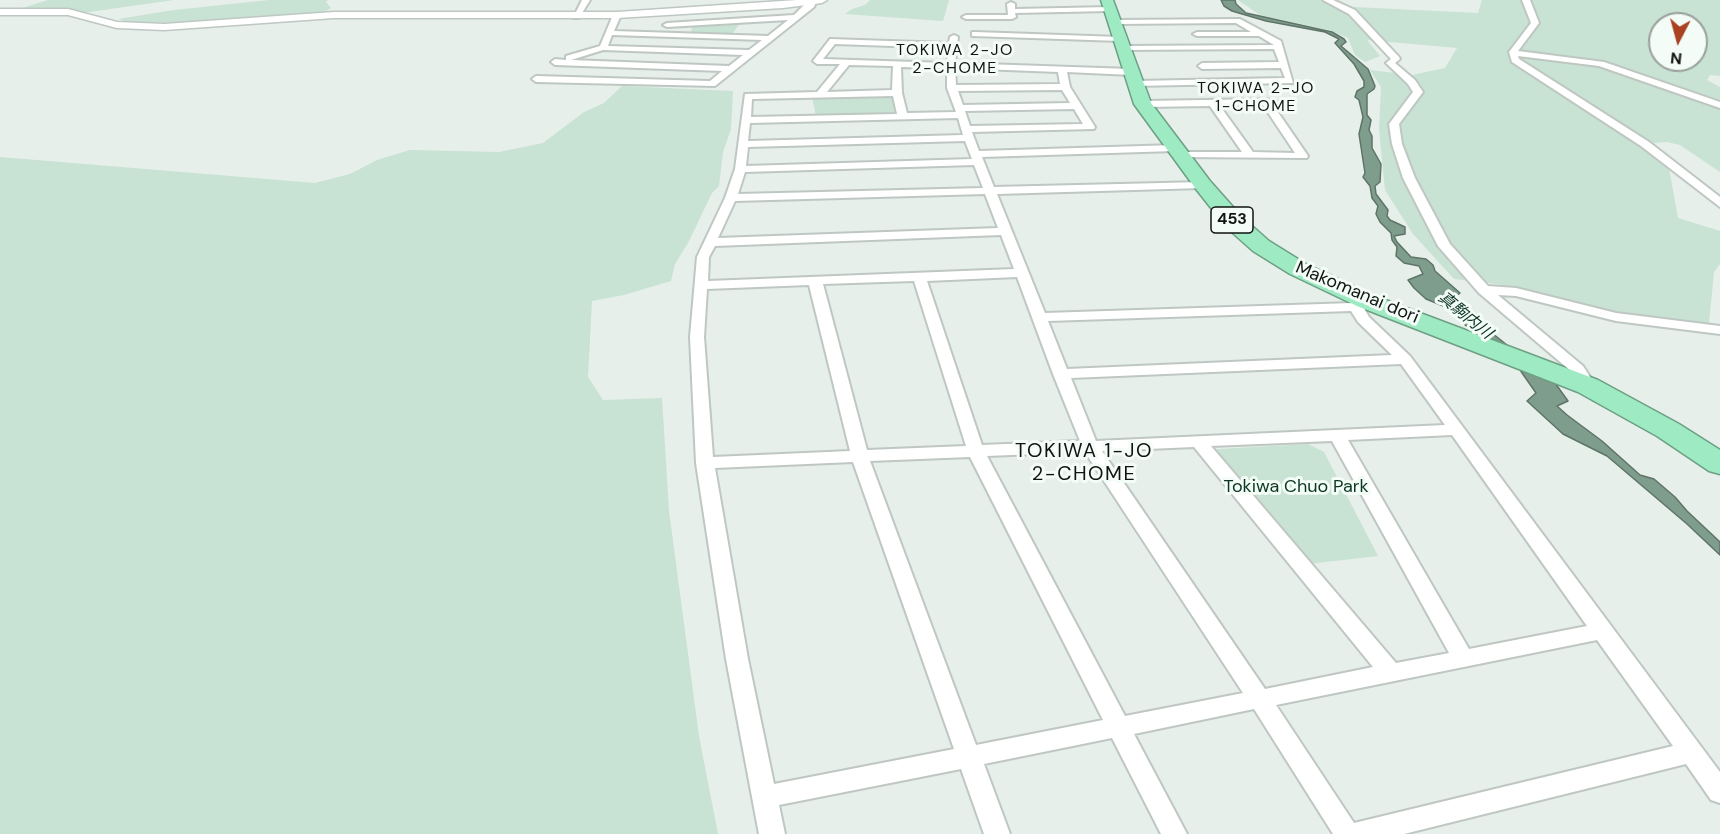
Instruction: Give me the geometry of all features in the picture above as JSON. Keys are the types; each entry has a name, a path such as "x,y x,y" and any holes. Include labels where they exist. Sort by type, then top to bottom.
{"highway":[{"name":"Makomanai dori","path":"1114,20 1143,104 1203,185 1234,222 1261,246 1361,304 1459,335 1577,381 1668,430 1720,464"}],"street":[{"path":"576,16 586,0"},
{"path":"966,17 1012,17 1011,0"},
{"path":"1327,0 1352,12 1396,59 1390,63 1412,82 1418,92 1394,124 1397,144 1409,178 1444,246 1484,290 1578,369 1577,381"},
{"path":"1513,53 1535,23 1526,0"},
{"path":"0,12 68,12 117,25 164,27 334,15 617,15 817,1"},
{"path":"750,52 603,48 555,62 536,79 702,86 712,84 817,1"},
{"path":"1050,2 1114,20 1199,49 1277,48"},
{"path":"1012,11 1114,20 1237,21 1278,43 1277,48 1290,81 1205,83 1133,78 1062,69 951,65 897,63 817,61 833,41 953,41 951,65 952,88 1090,446 1347,834"},
{"path":"667,35 670,12"},
{"path":"603,48 617,15"},
{"path":"668,25 795,17"},
{"path":"975,34 1114,20"},
{"path":"1195,22 1205,83"},
{"path":"611,33 769,38"},
{"path":"1197,34 1261,34"},
{"path":"1513,53 1601,64 1720,105"},
{"path":"1513,53 1515,60 1645,144 1720,203"},
{"path":"555,62 730,69"},
{"path":"819,95 848,62"},
{"path":"897,63 897,93 903,117"},
{"path":"1202,66 1283,65"},
{"path":"743,144 1090,127 1065,87 1062,69"},
{"path":"952,88 1065,87"},
{"path":"772,834 737,659 705,463 697,337 703,257 731,198 740,169 748,96 897,93"},
{"path":"746,120 903,117 969,134 1250,156 1303,156 1266,102"},
{"path":"1143,104 1278,102"},
{"path":"1213,103 1250,156"},
{"path":"740,169 969,134 1076,106"},
{"path":"731,198 1203,185"},
{"path":"710,242 1007,231"},
{"path":"700,285 1023,273"},
{"path":"920,276 976,452 1173,834"},
{"path":"815,280 860,457 997,834"},
{"path":"1484,290 1516,292 1616,317 1720,330"},
{"path":"1039,317 1361,304 1362,319 1405,359 1720,792"},
{"path":"1061,374 1405,359"},
{"path":"705,463 1455,430"},
{"path":"1337,435 1464,658"},
{"path":"1198,441 1390,672"},
{"path":"765,797 1602,631"},
{"path":"1356,834 1692,752"}],"green space":[{"path":"48,0 174,0 82,13 55,14 16,10"},
{"path":"269,0 328,0 326,2 331,8 320,14 183,23 128,22 118,19 174,10"},
{"path":"870,0 949,0 943,21 845,14 865,5"},
{"path":"1238,0 1320,0 1333,6 1478,13 1482,0 1720,0 1720,76 1710,75 1707,80 1720,87 1720,172 1680,145 1667,142 1654,143 1669,168 1678,218 1720,231 1720,264 1714,272 1709,323 1615,312 1497,284 1454,279 1413,234 1385,190 1379,129 1381,87 1370,70 1412,75 1445,68 1457,48 1367,40 1380,56 1365,62 1355,55 1348,38 1329,30 1260,15"},
{"path":"741,22 732,34 691,34 692,25"},
{"path":"622,86 733,91 731,129 723,152 719,186 712,193 688,243 675,264 671,281 624,295 592,301 588,377 603,400 662,398 669,511 699,736 718,834 0,834 0,157 315,183 350,174 377,160 410,150 499,152 543,143 584,112 604,103"},
{"path":"892,95 895,114 816,116 812,97"},
{"name":"Tokiwa Chuo Park","path":"1308,444 1324,452 1378,556 1308,564 1212,452 1218,449"}],"water":[{"name":"真駒内川","path":"1221,0 1235,0 1236,4 1246,13 1332,32 1344,39 1346,42 1341,46 1368,69 1375,86 1367,94 1367,115 1371,120 1369,130 1372,136 1372,148 1381,164 1380,182 1375,186 1376,194 1388,210 1387,216 1390,220 1405,227 1405,234 1394,236 1397,242 1411,257 1426,259 1433,265 1435,271 1460,293 1455,297 1481,318 1478,322 1555,383 1568,401 1557,406 1602,441 1640,475 1654,479 1675,497 1720,542 1720,555 1607,456 1563,434 1527,401 1536,393 1520,370 1459,320 1451,309 1426,299 1408,280 1423,274 1419,266 1404,263 1396,256 1397,247 1392,240 1391,233 1380,222 1376,214 1378,206 1372,198 1370,186 1363,177 1365,173 1359,134 1363,117 1359,100 1355,97 1357,91 1364,87 1364,81 1354,64 1335,43 1339,39 1325,32 1266,21 1232,11 1224,6"}],"district":[{"name":"TOKIWA 2-JO 2-CHOME","path":"955,60"},
{"name":"TOKIWA 2-JO 1-CHOME","path":"1256,98"},
{"name":"TOKIWA 1-JO 2-CHOME","path":"1084,464"}]}
